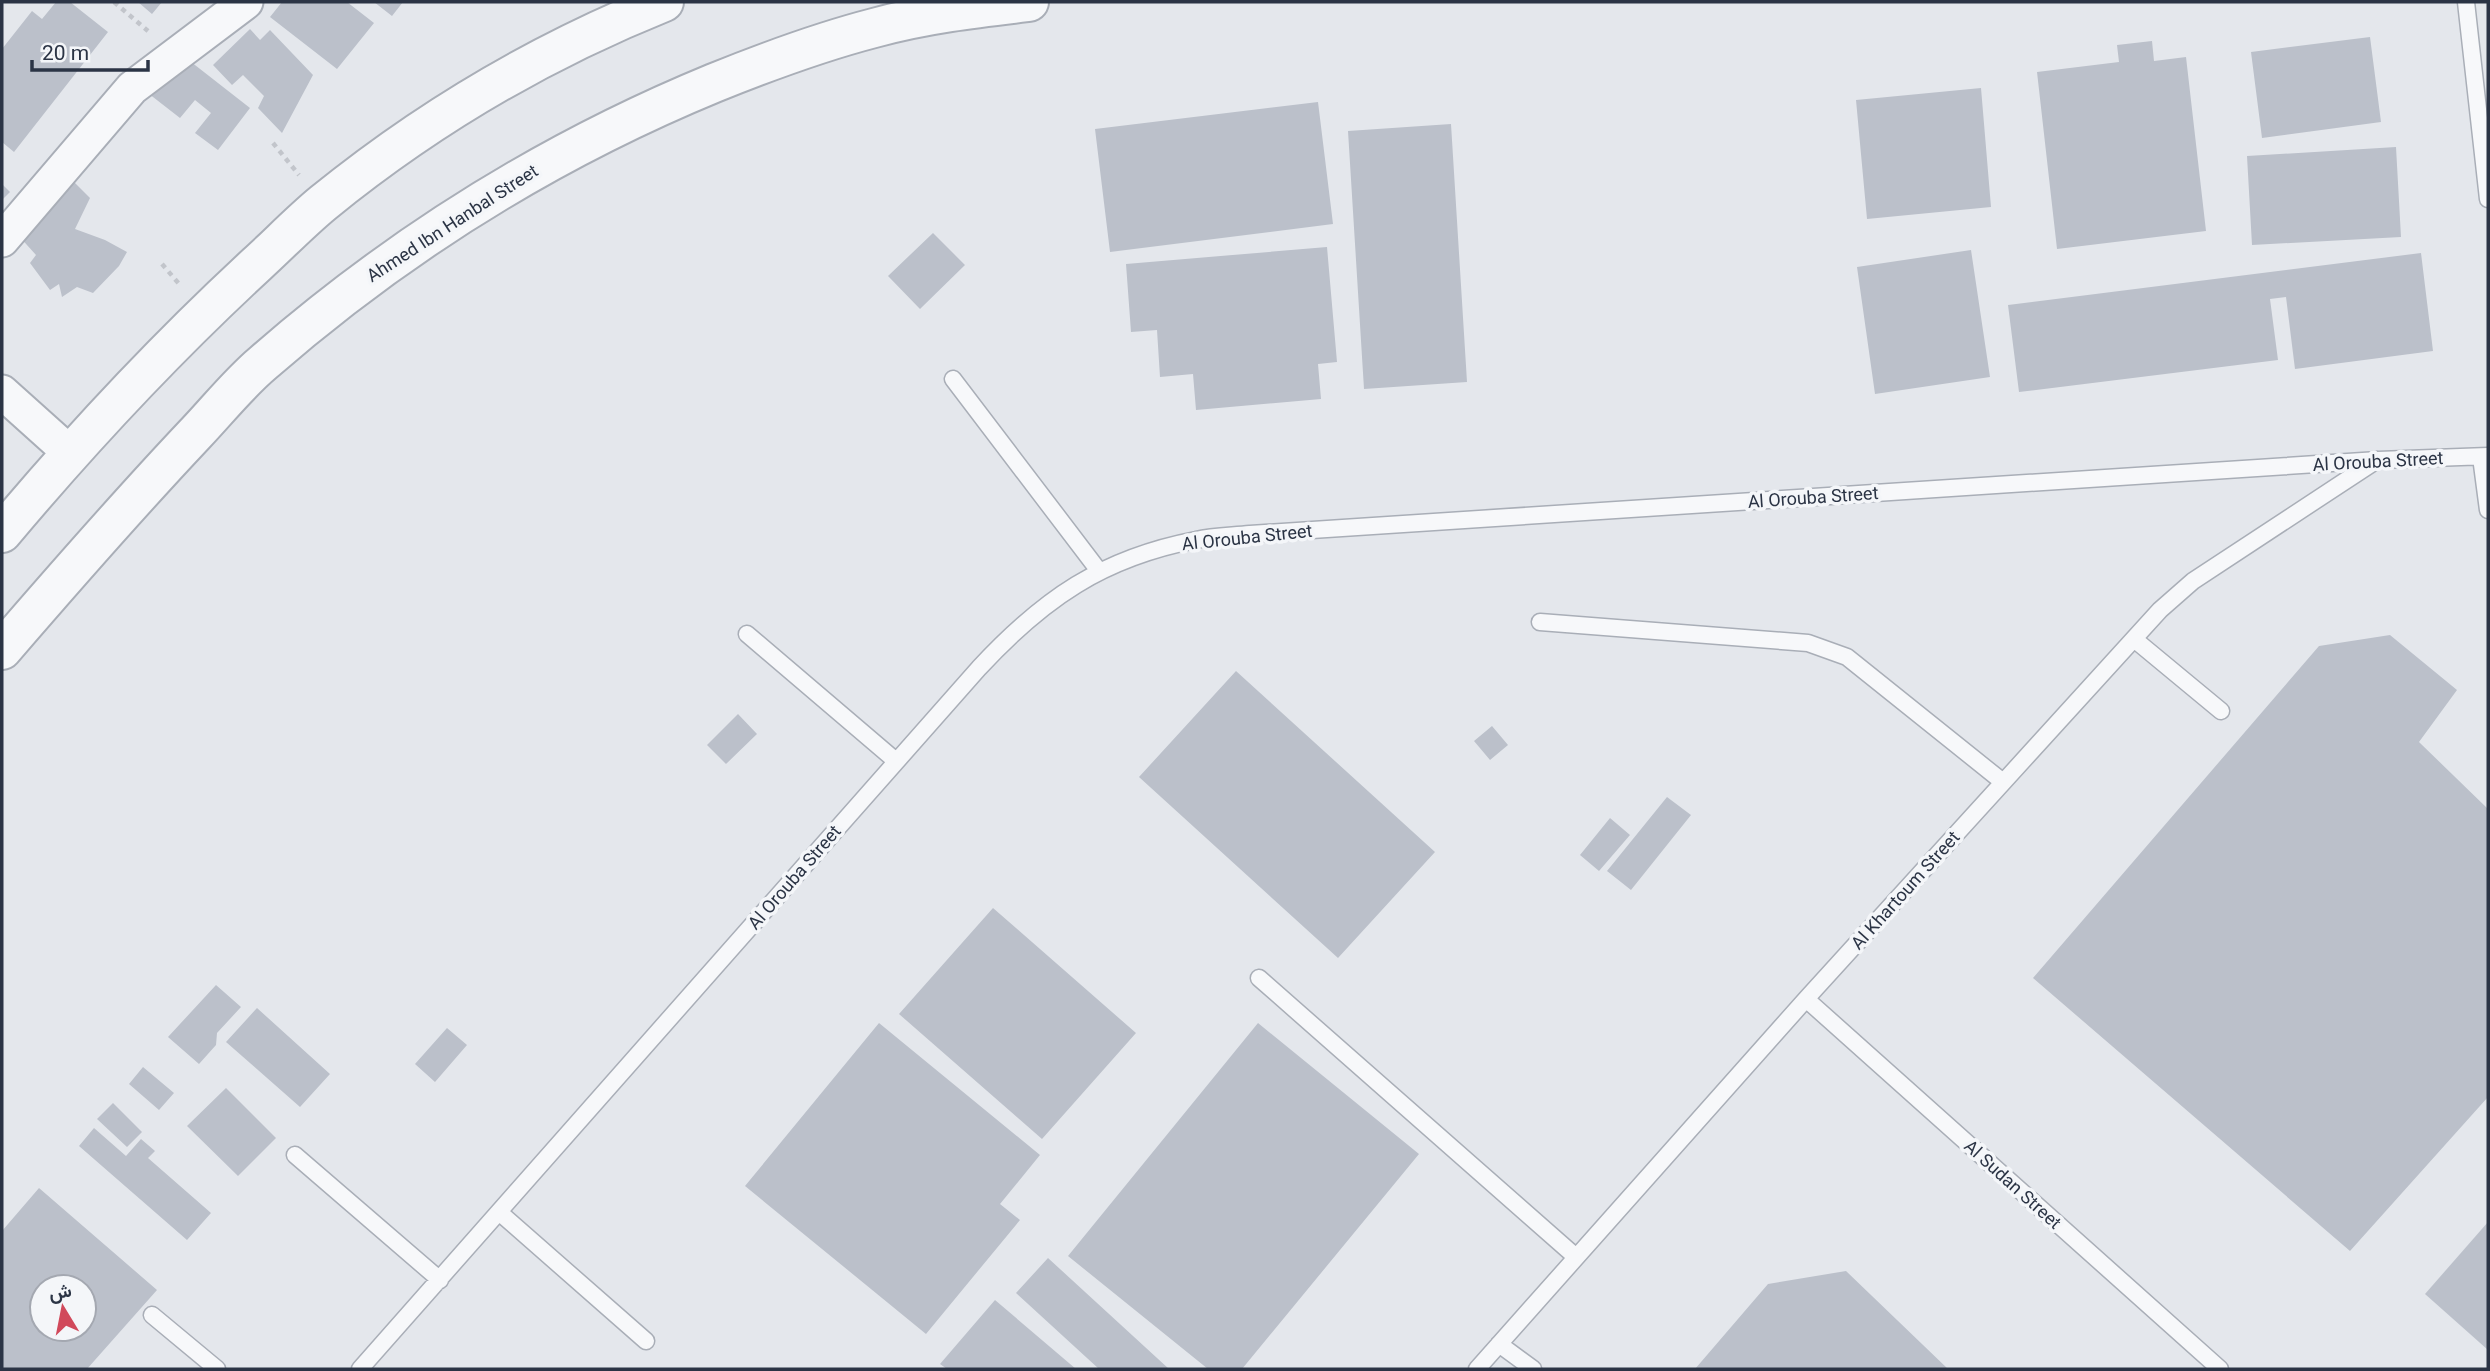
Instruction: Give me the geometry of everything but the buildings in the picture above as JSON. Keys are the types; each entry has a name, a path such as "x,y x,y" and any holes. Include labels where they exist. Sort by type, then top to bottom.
{"street":[{"path":"2,240 132,88 246,2"},
{"path":"2,533 70,453 203,314 322,204 415,134 514,73 618,20 664,2"},
{"name":"Ahmed Ibn Hanbal Street","path":"2,650 129,504 261,365 351,289 447,222 548,161 653,108 762,64 875,27 983,7 1029,2"},
{"path":"2,393 70,453"}],"lane":[{"path":"2466,2 2488,199"},
{"path":"953,379 1099,571"},
{"path":"2484,457 2488,510"},
{"name":"Al Orouba Street","path":"360,1369 1014,630 1055,598 1099,571 1147,551 1198,539 1250,534 2378,460 2484,457"},
{"name":"Al Khartoum Street","path":"1477,1369 1806,999 2160,610 2193,581 2378,460"},
{"path":"1540,622 1808,643 1847,657 2003,782"},
{"path":"747,634 896,761"},
{"path":"2134,639 2221,711"},
{"path":"1259,978 1576,1257"},
{"name":"Al Sudan Street","path":"1806,999 2220,1369"},
{"path":"295,1155 439,1279"},
{"path":"499,1212 646,1341"},
{"path":"152,1315 218,1369"},
{"path":"1499,1344 1533,1369"}]}
